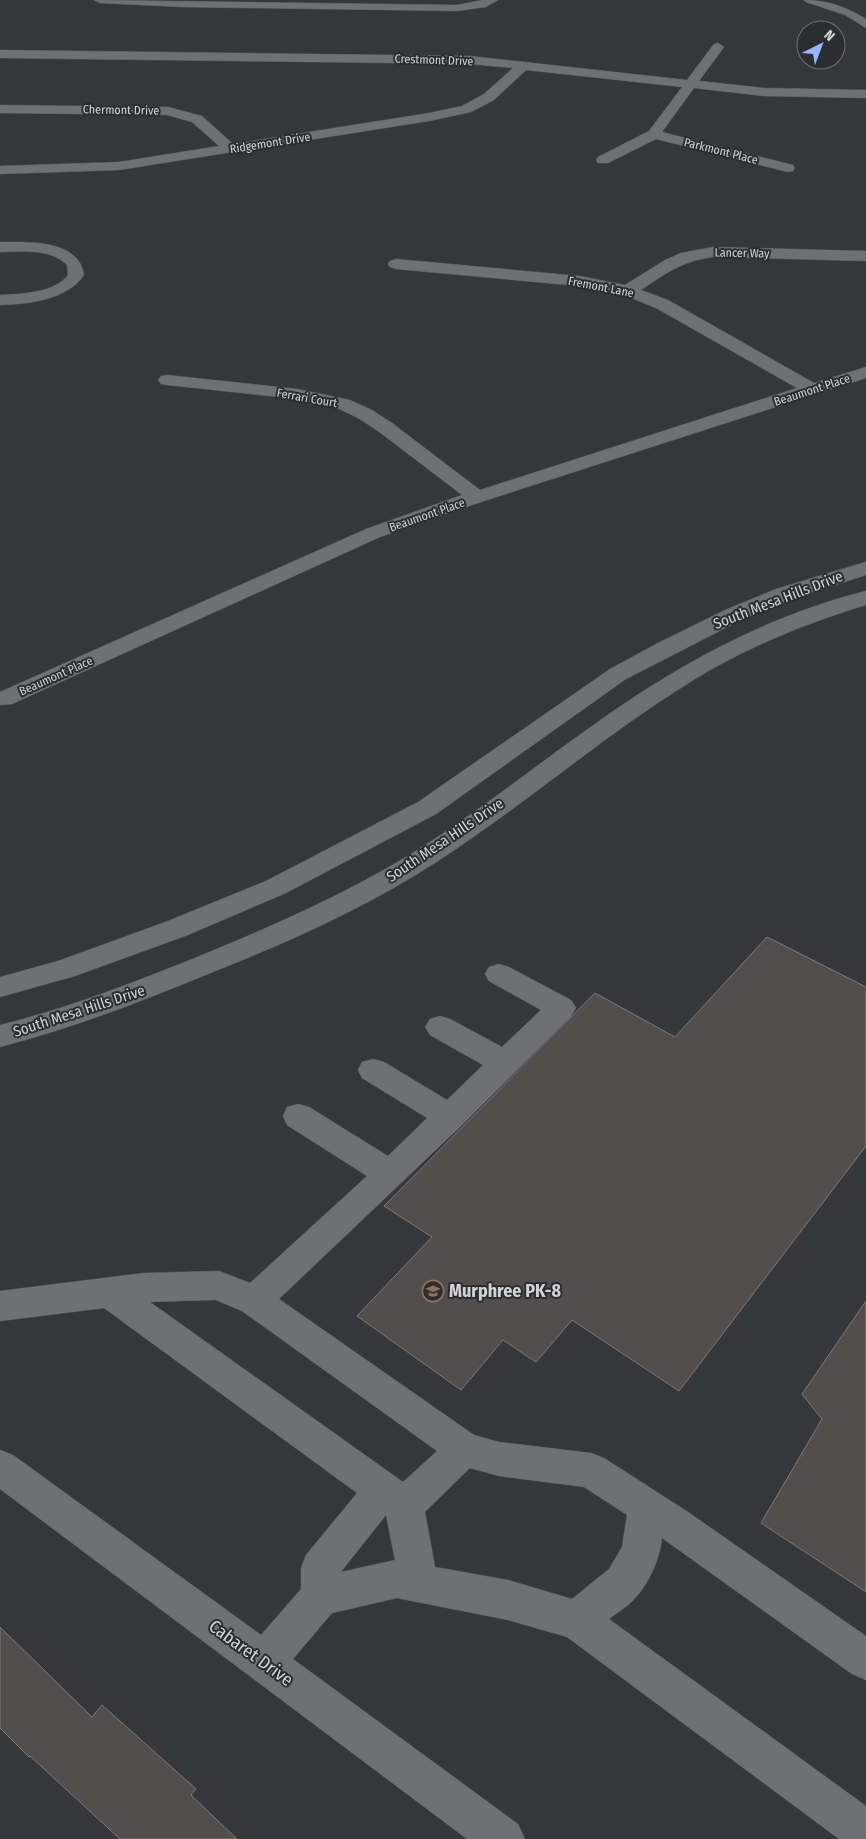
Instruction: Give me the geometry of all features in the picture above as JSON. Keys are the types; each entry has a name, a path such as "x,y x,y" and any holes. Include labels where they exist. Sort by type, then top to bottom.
{"street":[{"path":"100,0 192,4 457,8 482,5 492,0"},
{"path":"810,0 849,13 866,24"},
{"path":"603,160 654,134 718,47"},
{"name":"Crestmont Drive","path":"0,54 442,59 791,93 866,94"},
{"name":"Ridgemont Drive","path":"0,170 119,166 429,117 466,109 489,97 523,66"},
{"name":"Chermont Drive","path":"0,109 168,111 196,119 230,149"},
{"name":"Parkmont Place","path":"654,134 788,168"},
{"path":"0,247 40,248 55,251 71,260 76,267 77,273 64,286 41,295 0,300"},
{"name":"Lancer Way","path":"628,291 671,263 687,256 704,253 866,256"},
{"name":"Fremont Lane","path":"396,264 579,281 628,291 662,304 813,390"},
{"name":"Beaumont Place","path":"4,699 374,533 866,372"},
{"name":"Ferrari Court","path":"167,380 297,394 343,404 365,414 385,427 477,498"},
{"name":"South Mesa Hills Drive","path":"0,987 73,966 178,928 276,887 427,808 618,674 664,649 733,615 784,594 866,568"},
{"name":"South Mesa Hills Drive","path":"0,1036 120,999 274,937 347,903 429,855 665,688 729,651 802,620 866,598"},
{"path":"254,1301 450,1117 561,1008 498,974"},
{"path":"440,1027 505,1063"},
{"path":"373,1070 450,1117"},
{"path":"298,1116 390,1174"},
{"path":"0,1306 144,1288 219,1285 254,1301 464,1449 499,1459 591,1470 648,1507 866,1660"},
{"path":"109,1292 394,1498 418,1582"},
{"path":"321,1596 320,1568 394,1498 464,1449"},
{"name":"Cabaret Drive","path":"0,1467 503,1839"},
{"path":"577,1620 623,1583 640,1552 648,1507"},
{"path":"264,1662 321,1596 397,1579 508,1600 577,1620 866,1832"}],"building":[{"path":"767,937 866,987 866,1146 679,1391 572,1320 536,1362 503,1340 461,1390 357,1316 432,1237 384,1206 595,993 675,1037"},
{"path":"866,1301 866,1592 761,1523 822,1419 802,1394"},
{"path":"0,1627 92,1717 102,1705 196,1789 191,1795 237,1839 120,1839 29,1757 0,1728"}],"place":[{"name":"Murphree PK-8","path":"433,1291"}]}
